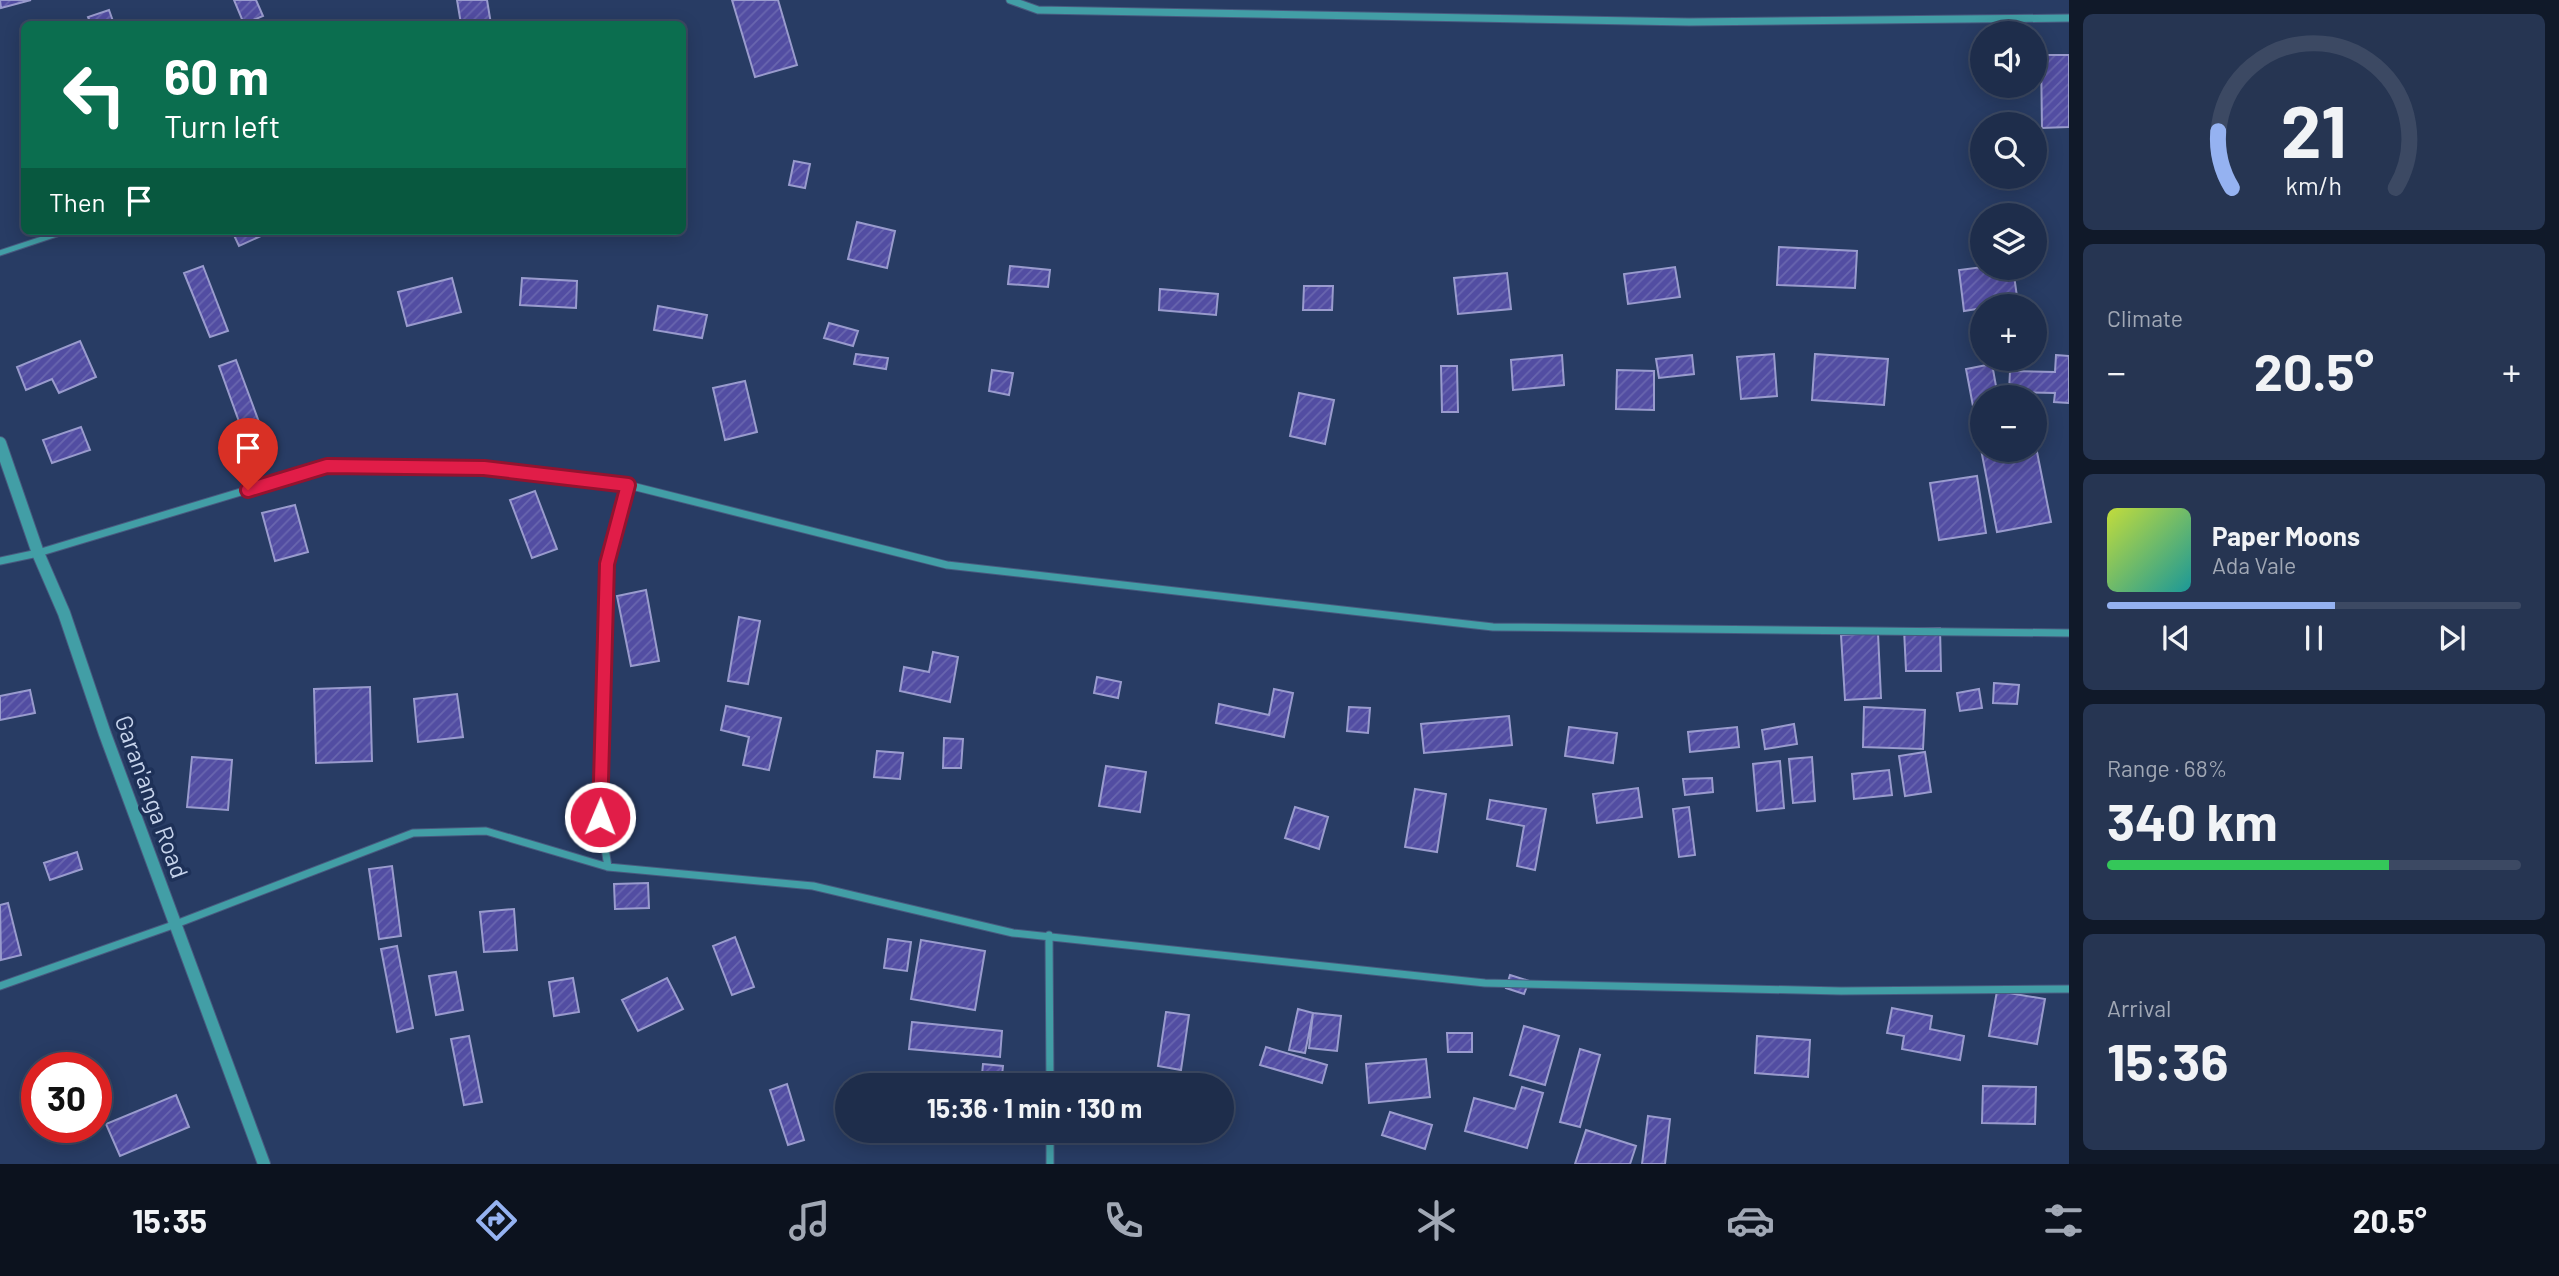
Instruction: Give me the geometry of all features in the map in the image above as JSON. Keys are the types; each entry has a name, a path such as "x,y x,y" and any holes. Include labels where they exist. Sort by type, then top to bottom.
{"street":[{"path":"1010,0 1038,10 1689,22 2069,18"},
{"name":"Garan'anga Road","path":"0,443 38,553 64,613 104,734 264,1164"},
{"path":"0,561 38,553 327,466 484,468 628,485 947,565 1493,627 2069,633"},
{"path":"608,867 600,817 607,564 628,485"},
{"path":"0,986 176,924 413,832 486,831 608,867 813,886 1013,933 1485,983 1842,991 2069,989"},
{"path":"1049,935 1050,1073"},
{"path":"1050,1143 1050,1164"}],"lane":[{"path":"0,253 54,235"}],"building":[{"path":"0,0 31,0 1,8"},
{"path":"234,0 256,0 263,16 243,21"},
{"path":"457,0 487,0 490,21 460,21"},
{"path":"732,0 778,0 797,65 755,77"},
{"path":"109,10 113,21 90,21 88,17"},
{"path":"2047,55 2069,55 2069,127 2047,128 2047,112 2042,112 2042,98 2047,98"},
{"path":"794,161 810,164 805,188 789,185"},
{"path":"857,222 895,231 887,268 848,259"},
{"path":"234,235 263,235 239,246"},
{"path":"1779,247 1857,251 1855,288 1777,285"},
{"path":"203,266 228,331 210,337 184,273"},
{"path":"1010,266 1050,270 1048,287 1008,284"},
{"path":"1675,267 1680,297 1628,304 1624,274"},
{"path":"1970,269 1970,280 2015,280 2017,294 1970,294 1970,310 1964,311 1959,270"},
{"path":"1507,273 1511,309 1458,314 1454,278"},
{"path":"452,278 461,312 407,326 398,292"},
{"path":"522,278 577,281 576,308 520,305"},
{"path":"1304,286 1333,286 1332,310 1303,310"},
{"path":"1160,289 1218,294 1216,315 1159,310"},
{"path":"658,306 707,315 702,338 654,330"},
{"path":"829,323 858,331 853,346 824,338"},
{"path":"80,341 96,377 59,393 52,379 26,390 17,367"},
{"path":"856,354 888,358 886,369 854,364"},
{"path":"1774,354 1777,396 1741,399 1737,357"},
{"path":"1815,354 1888,359 1884,405 1812,400"},
{"path":"1562,355 1564,385 1513,390 1511,360"},
{"path":"1692,355 1694,374 1659,378 1656,359"},
{"path":"2056,355 2069,356 2069,403 2054,402 2055,393 2047,393 2047,385 2009,385 2010,371 2055,372"},
{"path":"236,360 259,422 241,427 219,366"},
{"path":"1441,366 1457,366 1458,412 1442,412"},
{"path":"1966,369 1993,371 1996,385 1970,385 1970,390"},
{"path":"992,370 1013,373 1009,395 989,391"},
{"path":"1617,370 1654,371 1654,410 1616,409"},
{"path":"745,381 757,432 725,440 713,388"},
{"path":"1299,393 1334,400 1325,444 1290,436"},
{"path":"81,427 90,450 52,463 43,440"},
{"path":"1983,462 2039,462 2051,522 1997,532"},
{"path":"1977,476 1986,533 1939,540 1930,483"},
{"path":"535,491 557,549 532,558 510,500"},
{"path":"295,505 308,552 275,561 262,513"},
{"path":"646,590 659,661 631,666 617,596"},
{"path":"739,617 760,621 748,684 728,681"},
{"path":"1940,628 1941,671 1906,671 1904,629"},
{"path":"1878,633 1881,698 1845,700 1841,635"},
{"path":"933,652 958,657 950,702 900,691 904,667 929,672"},
{"path":"1097,677 1121,682 1118,698 1094,693"},
{"path":"1994,683 2019,685 2017,704 1993,703"},
{"path":"370,687 372,761 316,763 314,689"},
{"path":"1274,689 1293,693 1284,737 1216,723 1219,704 1269,715"},
{"path":"1979,689 1982,708 1960,711 1957,693"},
{"path":"30,690 35,713 0,720 0,696"},
{"path":"457,694 463,737 418,742 414,699"},
{"path":"726,706 781,718 769,770 743,765 749,737 721,730"},
{"path":"1349,707 1370,708 1368,733 1347,731"},
{"path":"1864,707 1925,710 1923,749 1863,747"},
{"path":"1509,716 1512,745 1424,753 1421,724"},
{"path":"1794,724 1797,744 1765,749 1762,730"},
{"path":"1569,727 1617,733 1613,763 1565,756"},
{"path":"1737,727 1739,747 1690,752 1688,732"},
{"path":"944,738 963,739 961,768 943,768"},
{"path":"877,751 903,753 900,779 874,777"},
{"path":"1925,752 1931,792 1905,796 1899,756"},
{"path":"192,757 232,760 228,810 187,807"},
{"path":"1812,757 1815,801 1793,803 1789,759"},
{"path":"1780,761 1784,808 1757,811 1753,764"},
{"path":"1106,766 1146,772 1140,812 1099,806"},
{"path":"1889,770 1892,795 1854,799 1852,774"},
{"path":"1712,778 1713,792 1685,795 1683,779"},
{"path":"1638,788 1642,817 1597,823 1593,794"},
{"path":"1415,789 1446,794 1437,852 1405,847"},
{"path":"1490,800 1546,809 1535,870 1517,866 1524,826 1487,819"},
{"path":"1295,807 1328,817 1319,849 1285,838"},
{"path":"1689,807 1695,855 1679,857 1673,809"},
{"path":"77,852 82,869 50,880 44,863"},
{"path":"392,866 401,936 379,939 369,869"},
{"path":"648,883 649,908 615,909 614,884"},
{"path":"8,903 21,955 1,960 0,905"},
{"path":"514,909 517,950 484,952 480,912"},
{"path":"735,937 754,987 732,995 713,946"},
{"path":"888,939 911,942 907,971 884,968"},
{"path":"921,940 985,951 975,1010 911,999"},
{"path":"397,946 413,1028 397,1032 381,949"},
{"path":"456,972 463,1010 436,1015 429,976"},
{"path":"1510,975 1529,981 1524,994 1506,988"},
{"path":"573,978 579,1012 554,1016 549,982"},
{"path":"667,978 683,1009 638,1031 622,1000"},
{"path":"1997,991 2045,999 2037,1044 1989,1036"},
{"path":"1892,1008 1932,1016 1930,1029 1964,1036 1960,1060 1902,1049 1904,1036 1887,1033"},
{"path":"1298,1009 1313,1013 1305,1053 1289,1050"},
{"path":"1166,1012 1189,1015 1181,1070 1158,1066"},
{"path":"1313,1013 1341,1016 1337,1051 1309,1048"},
{"path":"912,1022 1002,1031 1000,1057 909,1049"},
{"path":"1524,1026 1559,1036 1545,1085 1510,1075"},
{"path":"1447,1033 1472,1033 1472,1052 1448,1052"},
{"path":"469,1036 482,1102 464,1105 451,1039"},
{"path":"1757,1036 1810,1040 1808,1077 1755,1073"},
{"path":"1266,1047 1327,1065 1322,1083 1260,1065"},
{"path":"1580,1049 1600,1055 1580,1127 1560,1122"},
{"path":"1426,1059 1430,1097 1369,1103 1366,1064"},
{"path":"983,1064 1003,1066 1002,1073 982,1073"},
{"path":"787,1084 804,1140 788,1145 770,1090"},
{"path":"1983,1086 2036,1087 2035,1124 1982,1123"},
{"path":"1522,1087 1543,1093 1527,1148 1465,1131 1474,1098 1515,1109"},
{"path":"176,1095 189,1127 120,1156 112,1138 112,1122"},
{"path":"1390,1112 1432,1125 1425,1149 1382,1135"},
{"path":"1648,1116 1670,1119 1665,1164 1642,1164"},
{"path":"1586,1130 1636,1146 1630,1164 1575,1164"}],"route":[{"path":"248,490 327,466 484,468 628,485 607,564 600,817"}]}
